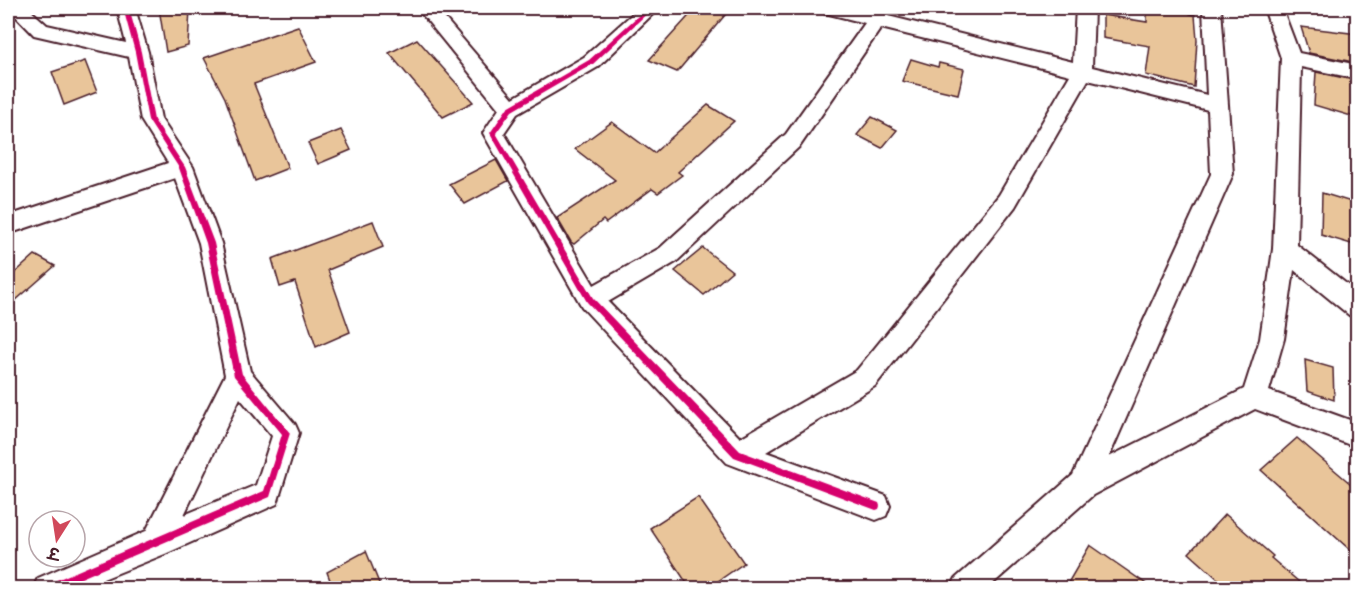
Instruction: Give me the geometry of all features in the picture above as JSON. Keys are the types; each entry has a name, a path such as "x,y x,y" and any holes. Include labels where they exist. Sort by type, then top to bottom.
{"street":[{"path":"17,8 41,30 138,52"},
{"path":"48,588 267,494 286,433 238,376 210,243 182,167 151,120 138,52 126,8"},
{"path":"426,8 510,109"},
{"path":"650,8 591,62 510,109 493,133 590,300 737,454 876,506"},
{"path":"828,8 879,14 1082,72 1218,105"},
{"path":"737,454 866,378 1007,201 1082,72 1085,8"},
{"path":"1083,485 1222,174 1212,8"},
{"path":"966,588 1083,485 1254,397 1272,339 1284,249 1291,58 1273,8"},
{"path":"590,300 668,255 793,140 879,14"},
{"path":"1291,58 1358,72"},
{"path":"8,225 182,167"},
{"path":"1284,249 1358,308"},
{"path":"155,544 238,376"},
{"path":"1254,397 1358,436"}],"building":[{"path":"159,8 190,8 188,46 166,52"},
{"path":"696,8 731,8 677,72 649,60"},
{"path":"1147,8 1190,8 1190,14 1195,15 1197,40 1194,87 1146,75 1150,46 1103,38 1103,15 1147,22"},
{"path":"298,26 316,62 254,84 288,168 255,181 225,98 204,58"},
{"path":"1301,27 1358,34 1358,63 1309,53"},
{"path":"417,39 473,102 443,117 389,53"},
{"path":"911,59 938,67 939,63 964,69 958,94 902,81"},
{"path":"85,61 97,92 64,105 52,72"},
{"path":"1316,72 1358,81 1358,118 1314,105"},
{"path":"708,105 734,121 678,172 682,175 658,193 652,189 606,223 603,220 574,244 571,242 557,218 615,180 575,149 612,122 654,153"},
{"path":"872,117 897,130 882,148 857,135"},
{"path":"341,130 351,150 318,164 308,143"},
{"path":"496,160 508,181 465,204 449,184"},
{"path":"1322,193 1358,204 1358,246 1321,235"},
{"path":"373,221 383,247 328,270 350,332 316,347 295,282 280,287 272,259"},
{"path":"703,248 732,271 704,295 675,271"},
{"path":"35,255 55,266 8,307 8,279"},
{"path":"1305,360 1333,368 1334,400 1307,391"},
{"path":"1297,438 1358,490 1358,557 1261,470"},
{"path":"698,497 744,563 708,588 690,588 650,528"},
{"path":"1225,514 1306,588 1228,588 1189,553"},
{"path":"1090,545 1152,588 1065,588"},
{"path":"366,551 381,588 333,588 327,572"}],"cycle path":[{"path":"48,588 267,494 286,433 238,376 210,243 182,167 151,120 138,52 126,8"},
{"path":"650,8 591,62 510,109 493,133 590,300 737,454 876,506"}]}
